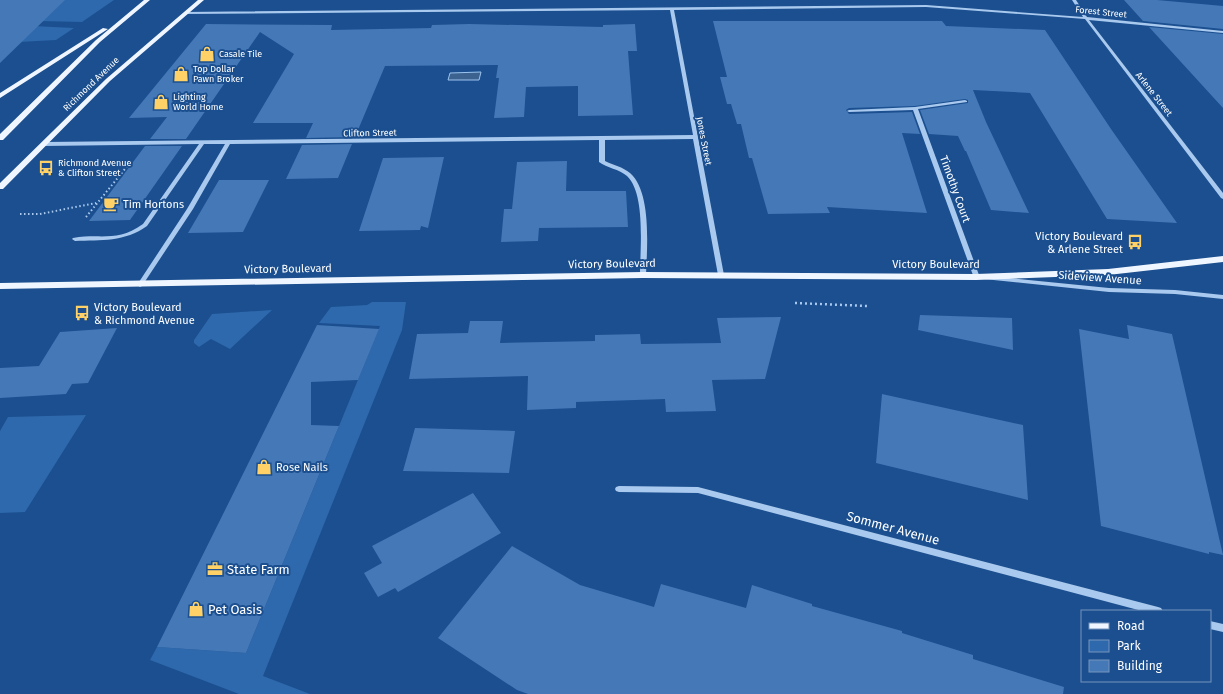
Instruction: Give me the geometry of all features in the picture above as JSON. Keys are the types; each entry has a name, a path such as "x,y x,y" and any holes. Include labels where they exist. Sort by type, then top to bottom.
{"main road":[{"path":"0,138 98,41 147,0"},
{"name":"Richmond Avenue","path":"0,187 108,80 201,0"},
{"path":"0,96 132,12"},
{"name":"Victory Boulevard","path":"0,286 140,285 311,280 643,275 976,277 1108,272 1223,260"}],"street":[{"name":"Arlene Street","path":"1074,0 1086,18 1223,197"},
{"name":"Forest Street","path":"186,13 348,10 672,9 926,6 1086,18 1223,32"},
{"name":"Jones Street","path":"672,9 721,275"},
{"path":"849,111 916,108 965,100"},
{"name":"Timothy Court","path":"916,108 976,277"},
{"name":"Clifton Street","path":"44,144 695,137"},
{"path":"602,138 602,162 630,175 639,188 643,219 643,275"},
{"path":"75,239 124,237 139,231 145,225 202,143"},
{"path":"140,285 190,209 228,143"},
{"name":"Sideview Avenue","path":"976,277 1109,290 1175,292 1223,297"},
{"name":"Sommer Avenue","path":"619,489 698,490 1154,610"},
{"path":"1211,625 1223,628"}],"path":[{"path":"85,219 131,161"},
{"path":"20,214 40,214 97,203"},
{"path":"796,303 867,306"}],"green space":[{"path":"60,0 114,0 82,22 39,21"},
{"path":"33,26 74,28 56,40 0,43 0,29"},
{"path":"372,302 406,302 402,330 263,676 310,694 239,694 150,660 157,647 246,653 380,326 319,323 331,307 367,305"},
{"path":"272,310 230,349 211,339 199,347 194,343 194,340 212,314"},
{"path":"86,415 25,512 0,513 0,431 8,417"}],"shaded area":[{"path":"481,72 479,80 448,80 450,73"}],"building":[{"path":"0,0 65,0 0,63"},
{"path":"1124,0 1157,0 1223,6 1223,29 1143,21"},
{"path":"713,21 942,21 946,26 1045,30 1111,129 1177,223 1107,219 1030,93 973,90 986,122 1029,213 991,210 958,136 929,134 920,110 968,103 968,100 965,99 915,106 849,108 846,110 849,114 912,112 920,134 902,133 927,213 827,207 830,213 768,214 752,158 749,158 741,124 737,124 731,104 727,104 720,77 727,77"},
{"path":"206,24 332,25 331,30 431,28 432,25 469,24 603,27 603,25 635,24 637,51 628,51 633,115 578,116 578,86 526,87 524,117 494,118 499,78 496,78 498,65 385,66 355,137 306,138 313,123 253,123 294,54 260,32 186,139 150,139 167,117 129,118"},
{"path":"1149,27 1223,34 1223,108"},
{"path":"352,144 338,178 286,179 302,145"},
{"path":"145,146 182,146 130,220 89,221"},
{"path":"444,157 428,228 421,226 420,230 359,231 383,158"},
{"path":"567,161 566,191 626,191 628,227 539,228 538,241 501,242 504,209 512,209 517,162"},
{"path":"219,180 269,180 243,232 188,233"},
{"path":"920,315 1012,318 1013,350 918,330"},
{"path":"781,317 765,379 712,380 716,411 666,412 665,399 576,402 576,408 527,410 528,376 409,379 417,334 468,333 470,321 503,321 500,343 595,341 595,335 640,334 641,344 721,343 717,318"},
{"path":"317,325 379,329 358,380 311,382 311,425 339,426 246,653 157,647"},
{"path":"1127,325 1172,334 1223,555 1209,552 1209,554 1101,526 1079,329 1129,339"},
{"path":"117,328 88,383 72,384 66,394 0,398 0,368 39,366 60,332"},
{"path":"882,394 1023,425 1028,500 876,463"},
{"path":"415,428 515,431 509,473 403,471"},
{"path":"473,493 501,533 398,592 395,588 378,597 364,573 382,563 372,546"},
{"path":"512,546 580,585 654,607 661,584 746,608 752,585 812,604 812,606 902,631 902,633 973,655 973,659 1064,687 1063,694 528,694 517,690 438,638"}],"place":[{"name":"Casale Tile","path":"207,54"},
{"name":"Top Dollar Pawn Broker","path":"181,74"},
{"name":"Lighting World Home","path":"161,102"},
{"name":"Richmond Avenue & Clifton Street","path":"46,168"},
{"name":"Tim Hortons","path":"111,204"},
{"name":"Victory Boulevard & Arlene Street","path":"1135,242"},
{"name":"Victory Boulevard & Richmond Avenue","path":"82,313"},
{"name":"Rose Nails","path":"264,467"},
{"name":"State Farm","path":"215,569"},
{"name":"Pet Oasis","path":"196,609"}]}
